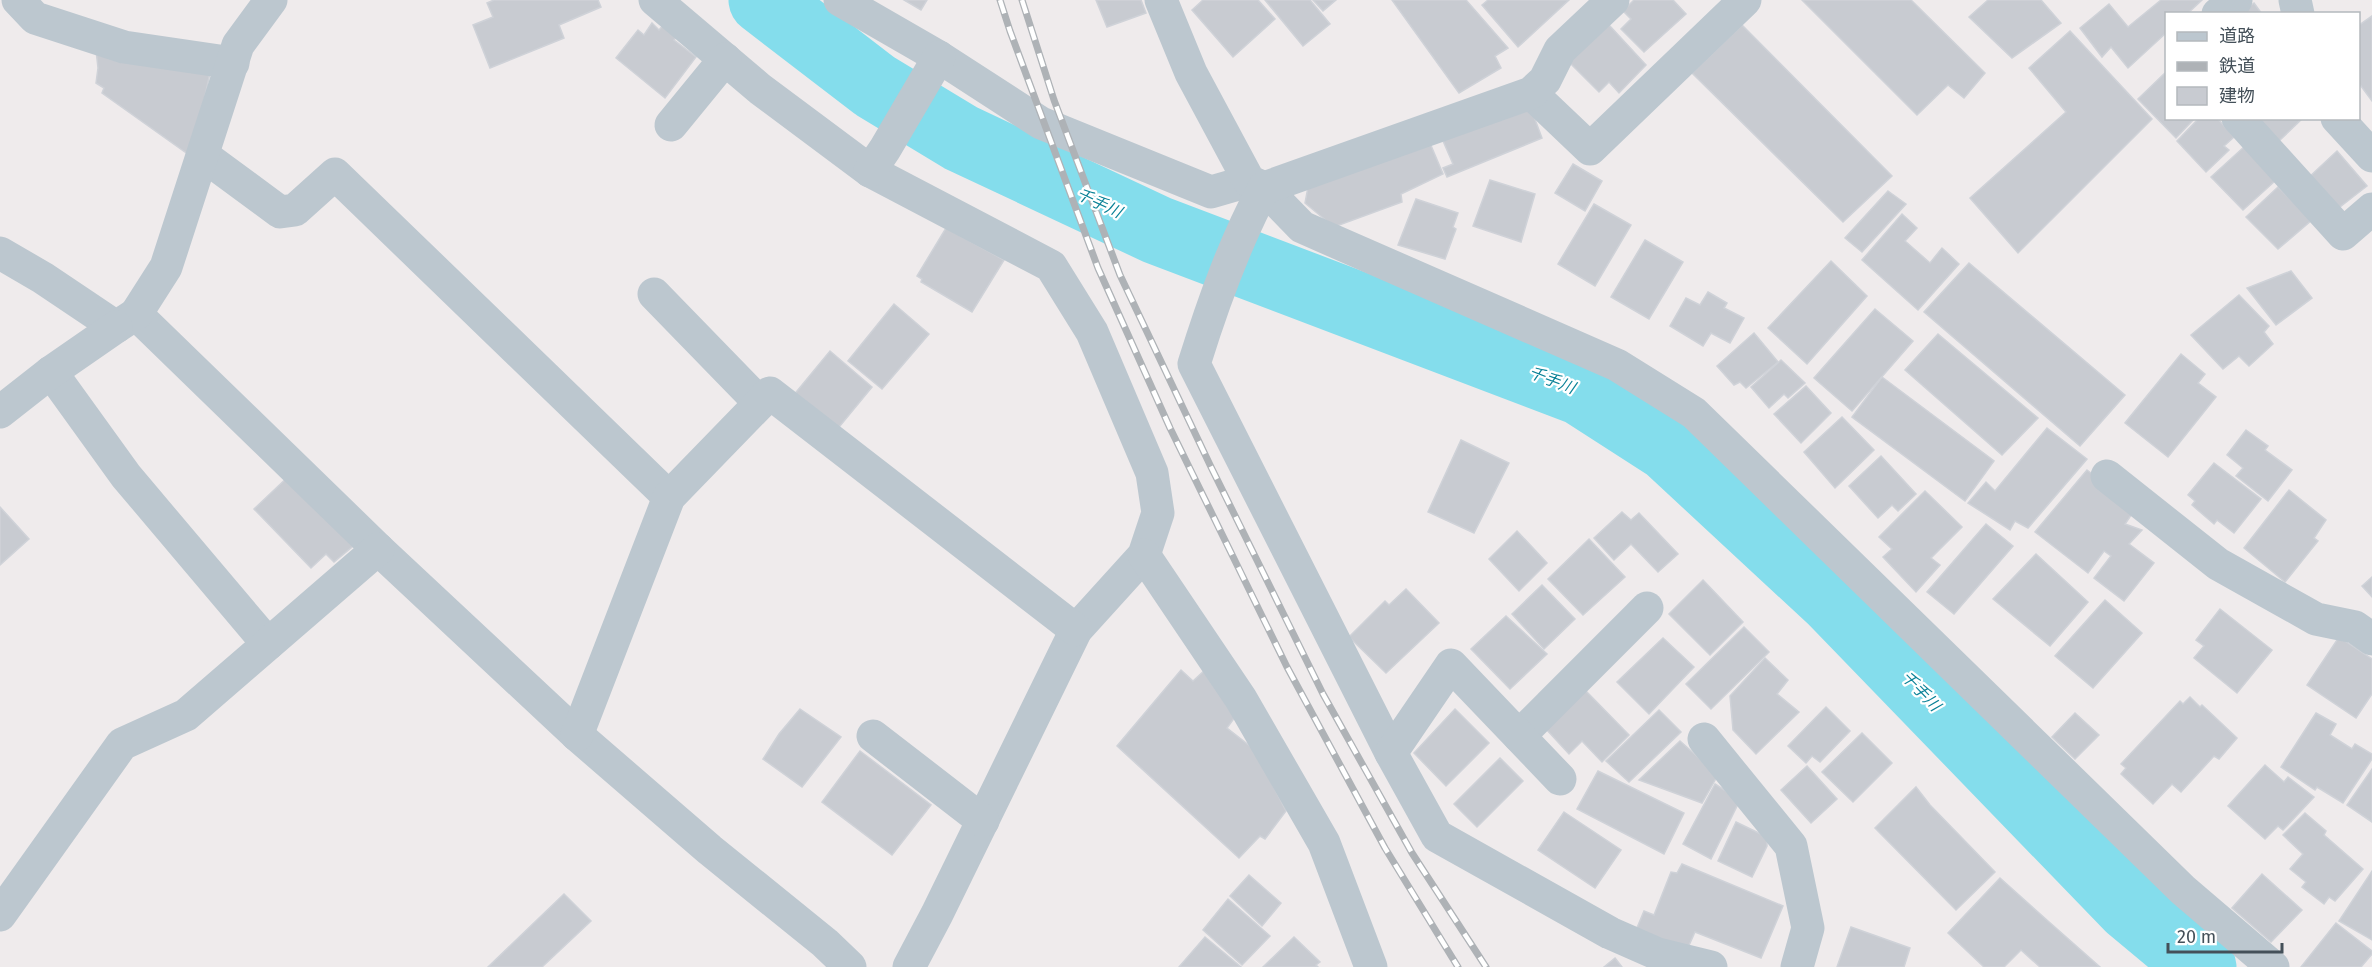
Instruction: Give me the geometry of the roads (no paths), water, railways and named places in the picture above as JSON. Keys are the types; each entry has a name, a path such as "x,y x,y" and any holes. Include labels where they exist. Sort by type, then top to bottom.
{"street":[{"path":"18,0 35,18 124,46 233,63"},
{"path":"0,412 51,372 126,321 166,267 204,156 238,45 271,0"},
{"path":"655,0 760,89 1051,266 1092,332 1152,472 1158,513 1144,555 1076,630 909,967"},
{"path":"840,0 935,64 1041,123 1211,192 1256,184 1531,93 1545,80 1560,50 1613,0"},
{"path":"1161,0 1191,73 1256,184 1302,227 1617,365 1694,413 2182,890 2272,967"},
{"path":"1531,93 1590,149 1745,0"},
{"path":"2221,12 2236,0"},
{"path":"671,125 725,59"},
{"path":"878,160 935,64"},
{"path":"2240,120 2343,234 2372,209"},
{"path":"2339,120 2372,156"},
{"path":"204,156 280,212 295,210 335,174 669,497"},
{"path":"1256,184 1242,229 1210,312 1194,364 1391,753 1437,836 1610,933 1658,954 1711,967"},
{"path":"0,254 126,321 378,549 577,735 850,967"},
{"path":"654,294 760,403"},
{"path":"51,372 126,476 268,644"},
{"path":"577,735 669,497 770,393 1076,630"},
{"path":"2108,476 2218,564 2316,620 2355,627 2372,639"},
{"path":"0,915 122,744 186,715 378,549"},
{"path":"1144,555 1241,699 1324,843 1371,967"},
{"path":"1519,736 1647,608"},
{"path":"1391,753 1451,665 1560,778"},
{"path":"873,736 983,821"},
{"path":"1704,739 1791,846 1808,928 1797,967"}],"waterway":[{"name":"千手川","path":"763,0 875,86 961,138 1157,230 1581,391 1668,447 1833,600 2130,907 2202,967"}],"railway":[{"path":"1000,0 1098,268 1170,428 1287,667 1385,848 1458,967"},
{"path":"1022,0 1054,100 1120,275 1211,467 1323,694 1412,853 1486,967"}]}
